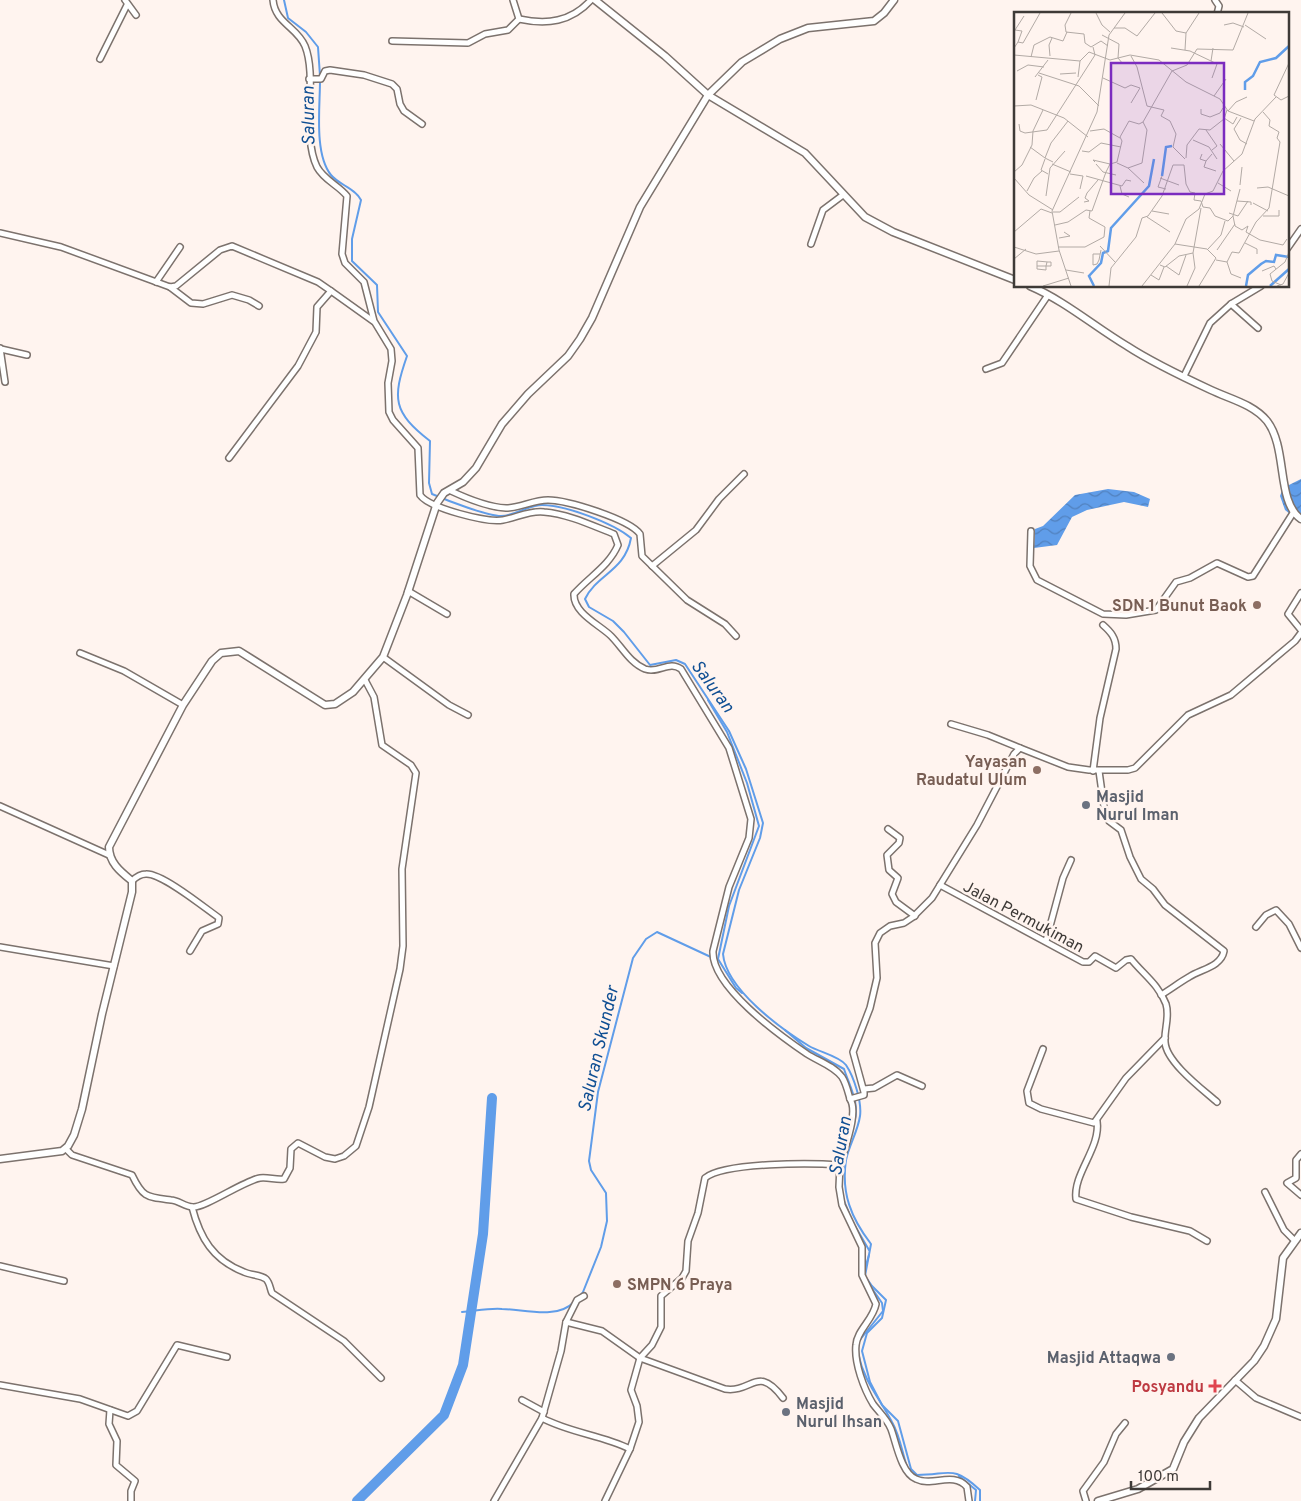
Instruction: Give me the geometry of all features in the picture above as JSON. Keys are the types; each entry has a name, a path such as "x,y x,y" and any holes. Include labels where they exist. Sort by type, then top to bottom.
{"street":[{"path":"273,0 277,16 304,44 312,79 314,159 322,175 347,196 342,254 345,263 364,282 374,321 392,355 388,383 389,412 420,453 418,490 423,499 436,505 484,519 501,521 544,512 576,519 614,534 618,545 614,555 608,563 574,594 575,602 587,617 611,636 634,663 651,670 671,665 676,665 681,669 729,748 751,819 749,838 729,888 713,951 716,969 736,998 801,1050 838,1072 843,1079 853,1108 852,1123 840,1165 839,1187 842,1205 862,1248 862,1276 876,1304 870,1320 856,1342 856,1352 865,1386 874,1404 888,1423 899,1456 910,1475 920,1481 957,1480 967,1487 969,1501"},
{"path":"513,0 519,19"},
{"path":"519,19 541,23 552,22 582,9 593,0 665,56 708,96 805,153 865,217 892,232 1014,280"},
{"path":"109,855 112,837 183,705 212,661 221,653 232,650 239,651 325,705 331,705 342,700 365,680 383,657 408,591 436,505 444,493 451,491 476,468 507,418 528,394 568,356 580,339 592,318 640,207 708,96 742,62 780,39 808,28 874,21 884,13 894,0"},
{"path":"1215,0 1219,6 1218,12"},
{"path":"100,58 126,2 136,15"},
{"path":"392,41 468,43 485,34 508,30 519,19"},
{"path":"312,79 321,78 325,72 330,70 382,79 393,85 404,110 422,124"},
{"path":"811,244 823,210 843,195"},
{"path":"1288,248 1301,229"},
{"path":"0,233 61,247 170,287 191,303 203,304 232,296 249,300 259,306"},
{"path":"170,287 176,286 220,250 232,246 318,282 374,321"},
{"path":"156,282 180,247"},
{"path":"1040,288 1128,348 1244,404 1268,422 1280,456 1288,504 1293,513 1301,519"},
{"path":"1184,376 1210,323 1231,304 1258,288"},
{"path":"229,458 298,366 316,332 318,307 331,291"},
{"path":"986,369 1002,364 1048,295"},
{"path":"1231,304 1258,328"},
{"path":"5,382 0,348 28,355"},
{"path":"652,566 696,530 719,499 744,474"},
{"path":"451,491 473,501 506,508 539,500 557,500 629,524 640,534 642,556 687,600 725,624 736,636"},
{"path":"1031,532 1030,566 1036,580 1103,614 1136,614 1156,610 1176,582 1190,578 1217,563 1248,577 1253,576 1293,513"},
{"path":"408,591 447,614"},
{"path":"951,724 1068,767 1096,771 1135,768 1179,722 1196,710 1231,695 1295,641 1301,631 1288,614 1301,593"},
{"path":"1103,625 1111,632 1116,642 1100,718 1096,771 1105,814 1109,820 1122,830 1130,858 1141,879 1153,889 1165,905 1224,951 1222,956 1212,966 1191,975 1162,995"},
{"path":"80,653 124,671 183,705"},
{"path":"383,657 450,705 468,715"},
{"path":"66,1149 72,1155 132,1175 140,1191 148,1196 156,1199 173,1200 192,1207 201,1206 219,1195 256,1179 286,1178 294,1144 298,1143 335,1159 344,1156 356,1146 361,1136 400,970 403,946 402,869 416,773 411,765 382,745 374,697 365,680"},
{"path":"864,1092 853,1052 870,1008 877,978 875,943 880,933 890,926 904,923 915,916 932,898 977,825 1009,763 1020,748"},
{"path":"0,806 109,855 115,866 132,880"},
{"path":"888,829 900,838 899,843 887,855 889,870 898,878 892,894 896,902 915,916"},
{"path":"1046,941 1063,878 1071,860"},
{"path":"132,880 137,876 149,874 179,889 219,918 218,924 199,935 190,951"},
{"path":"66,1149 74,1135 82,1109 132,892 132,880"},
{"name":"Jalan Permukiman","path":"940,885 1082,962 1089,962 1095,956 1116,968 1126,960 1131,959 1162,995 1168,1018 1165,1038"},
{"path":"1256,926 1273,910 1276,910 1289,924 1301,948"},
{"path":"0,947 114,966"},
{"path":"1165,1038 1166,1047 1184,1072 1217,1102"},
{"path":"1165,1038 1126,1078 1097,1121 1097,1134 1078,1185 1076,1199 1131,1217 1190,1231 1207,1241"},
{"path":"1043,1048 1028,1091 1029,1103 1041,1109 1089,1122 1097,1121"},
{"path":"851,1098 874,1088 897,1074 922,1086"},
{"path":"0,1159 66,1149"},
{"path":"1301,1154 1296,1160 1296,1178 1287,1183 1301,1195"},
{"path":"605,1501 630,1449 639,1422 637,1406 631,1390 640,1358 652,1345 661,1327 661,1296 682,1278 686,1271 688,1241 698,1213 705,1178 716,1173 747,1167 840,1165"},
{"path":"1265,1192 1284,1230 1294,1240"},
{"path":"192,1207 198,1230 219,1257 242,1272 264,1278 269,1284 272,1293 344,1341 381,1378"},
{"path":"1098,1501 1138,1489 1173,1470 1184,1442 1199,1418 1254,1361 1270,1335 1276,1319 1283,1258 1294,1240 1301,1233"},
{"path":"0,1266 64,1281"},
{"path":"494,1501 543,1415 561,1352 566,1322 577,1300 584,1296"},
{"path":"566,1322 602,1331 640,1358 725,1389 734,1391 750,1382 761,1381 767,1382 783,1398"},
{"path":"0,1385 80,1399 128,1416 134,1414 177,1345 227,1357"},
{"path":"1235,1380 1256,1398 1301,1417"},
{"path":"522,1400 568,1430 616,1442 630,1449"},
{"path":"110,1410 109,1424 117,1441 116,1465 135,1481 131,1491 131,1501"},
{"path":"1086,1501 1083,1491 1104,1462 1116,1434 1125,1423"}],"water":[{"path":"1301,479 1301,523 1285,510 1280,496 1283,488"},
{"path":"1108,489 1134,492 1150,499 1148,507 1124,502 1087,510 1072,517 1057,545 1034,548 1035,529 1043,526 1075,495"}],"waterway":[{"name":"Saluran","path":"284,0 288,18 306,32 318,47 320,76"},
{"name":"Saluran","path":"320,81 319,130 322,155 331,175 355,192 361,200 352,239 352,261 377,285 378,312 407,356 399,383 399,404 409,422 430,441 429,483 432,494 477,511 501,516 537,505 563,508 601,521 631,538 623,558 596,584 585,599 589,607 613,621 650,665 676,660 685,664 729,731 746,769 763,823 760,838 739,890 723,954 726,967 744,994 770,1019 809,1046 843,1062 852,1076 859,1097 860,1116 846,1160 846,1194 853,1215 871,1244 865,1276 886,1300 882,1318 867,1333 862,1351 870,1382 882,1405 898,1421 911,1469 917,1475 950,1473 963,1477 980,1490 980,1501"},
{"path":"708,700 727,732 747,783 759,826 729,906 718,959 736,988 742,993"},
{"name":"Saluran Skunder","path":"579,1297 583,1292 601,1247 607,1221 606,1193 591,1170 589,1161 598,1092 633,958 646,939 657,932 713,958"},
{"path":"785,1030 806,1048 844,1069 856,1104 853,1126"},
{"path":"357,1501 444,1415 463,1365 483,1234 492,1098"},
{"name":"Saluran","path":"842,1172 845,1157"},
{"name":"Saluran","path":"844,1201 849,1213"},
{"name":"Saluran","path":"855,1226 869,1250"},
{"name":"Saluran","path":"864,1272 869,1255"},
{"name":"Saluran","path":"859,1341 883,1311 882,1303 871,1287"},
{"name":"Saluran Skunder","path":"462,1312 487,1309 549,1312 559,1311 574,1302"},
{"name":"Saluran","path":"858,1353 868,1381 895,1427 907,1467"},
{"name":"Saluran","path":"959,1476 976,1490 975,1501"}],"place":[{"name":"SDN 1 Bunut Baok","path":"1257,605"},
{"name":"Yayasan Raudatul Ulum","path":"1037,770"},
{"name":"Masjid Nurul Iman","path":"1086,805"},
{"name":"SMPN 6 Praya","path":"617,1284"},
{"name":"Masjid Attaqwa","path":"1171,1357"},
{"name":"Posyandu","path":"1215,1386"},
{"name":"Masjid Nurul Ihsan","path":"786,1412"}]}
